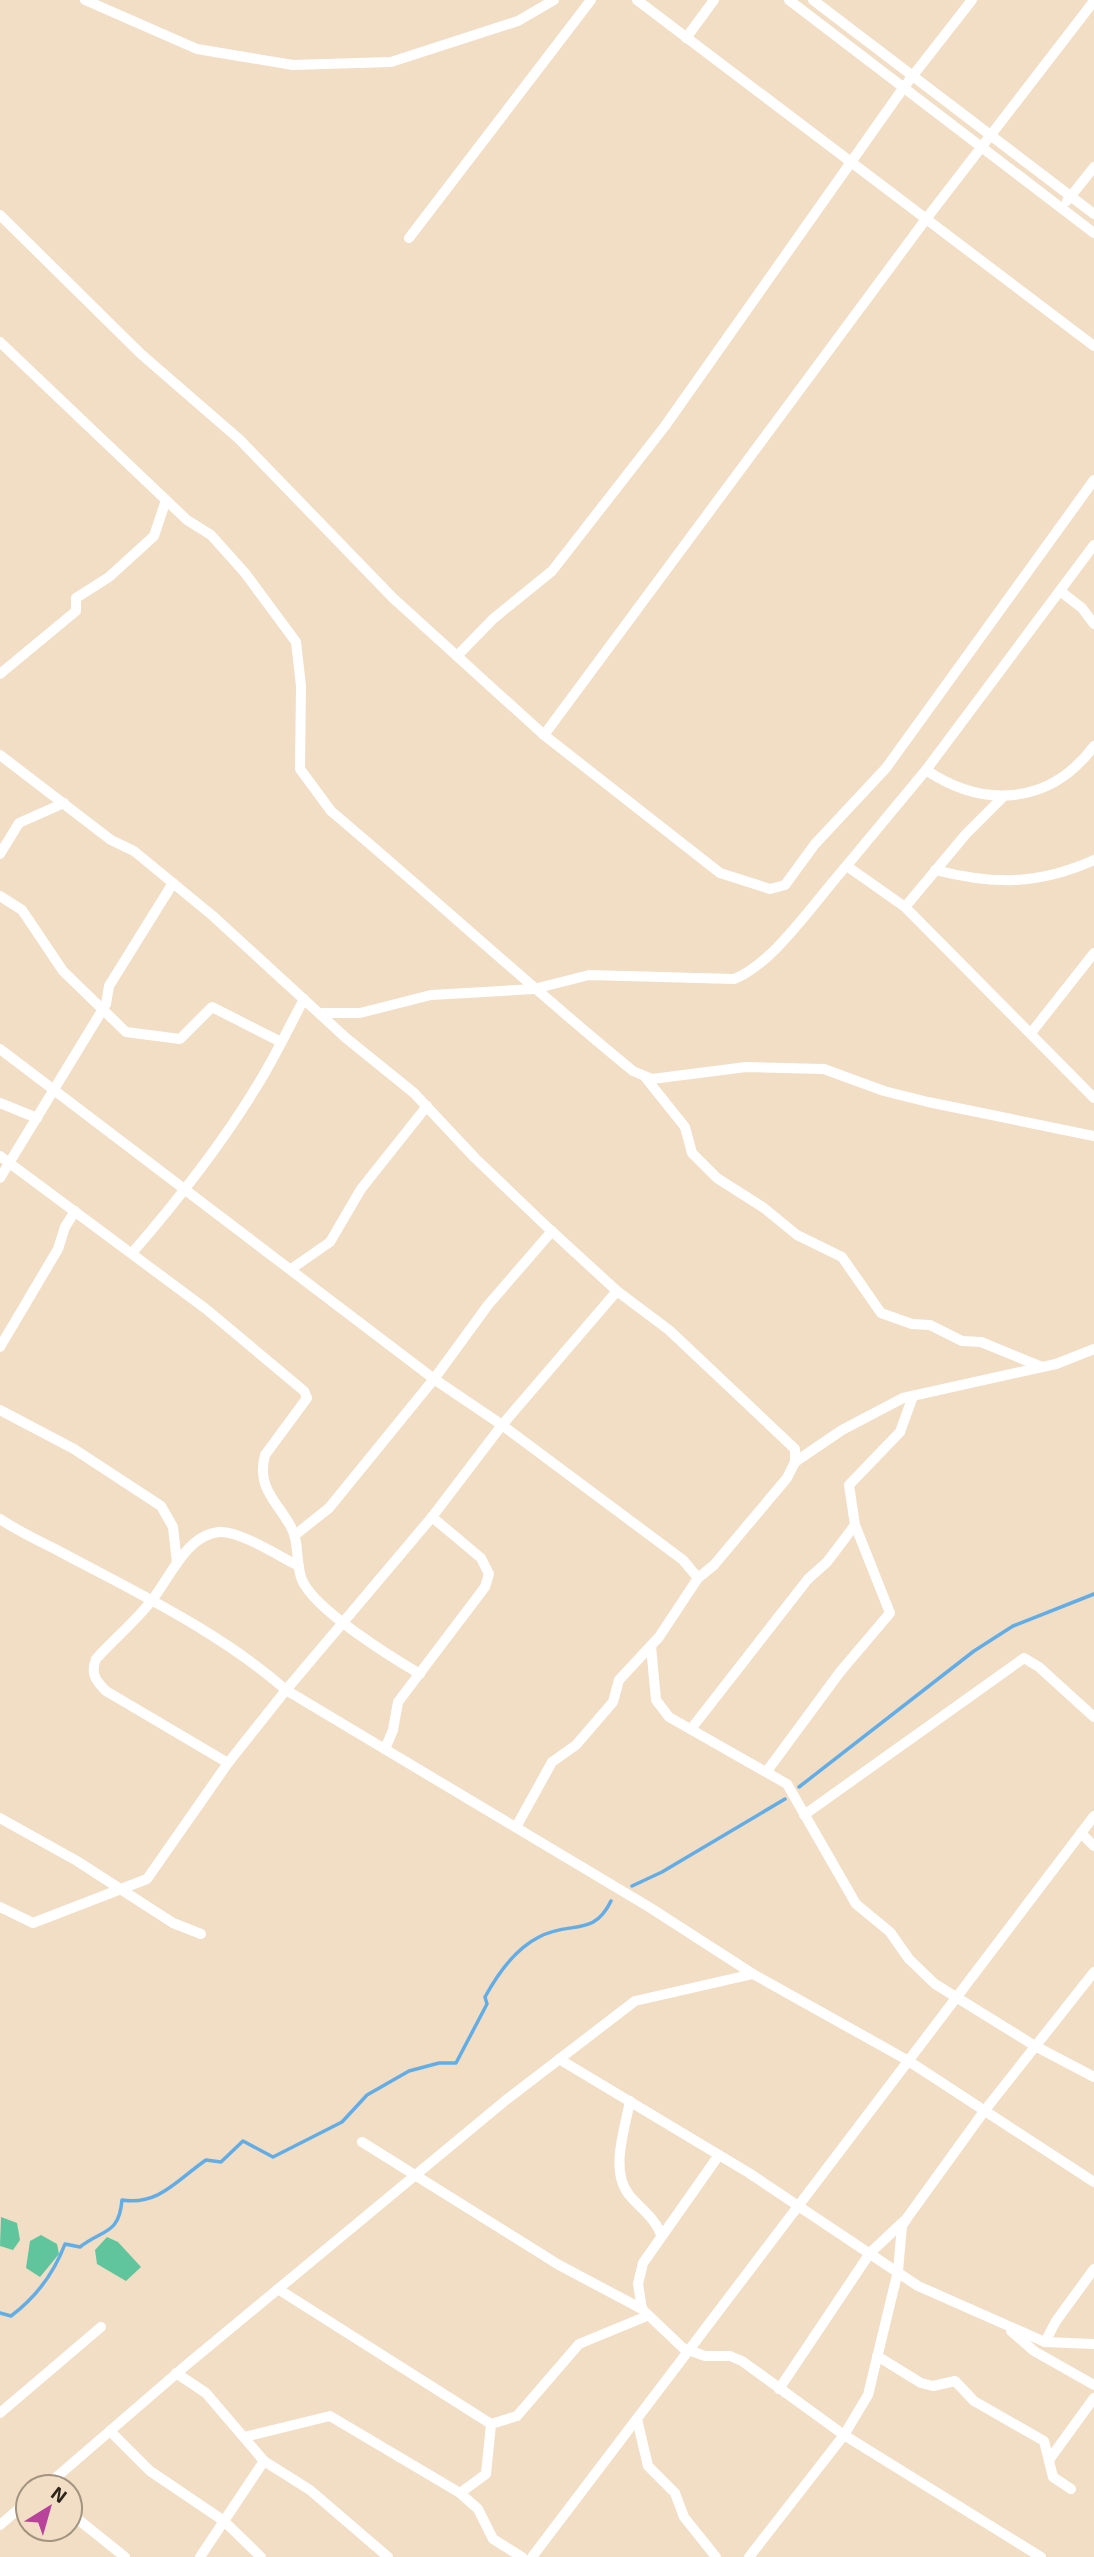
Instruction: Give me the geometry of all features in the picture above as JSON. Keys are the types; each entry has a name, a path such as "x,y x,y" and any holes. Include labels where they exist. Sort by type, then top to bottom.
{"street":[{"path":"85,0 197,49 293,65 391,62 518,21 554,0"},
{"path":"409,239 590,0"},
{"path":"637,0 1094,346"},
{"path":"686,38 714,0"},
{"path":"789,0 1094,233"},
{"path":"813,0 1094,214"},
{"path":"457,656 493,619 552,571 665,426 904,87 972,0"},
{"path":"544,735 926,219 1094,1"},
{"path":"1061,209 1094,167"},
{"path":"0,215 141,354 240,439 393,598 544,735 720,873 770,889 785,885 815,844 886,768 1094,480"},
{"path":"0,342 166,500 211,536 245,573 296,642 300,686 300,769 331,811 477,935 534,989 633,1071 666,1078 746,1066 824,1069 928,1102 1003,1115 1094,1136"},
{"path":"0,674 76,611 76,598 108,577 154,536 166,500"},
{"path":"319,1013 360,1013 431,995 534,989 589,975 734,979 748,973 792,931 926,769 1094,545"},
{"path":"1060,590 1082,608 1094,624"},
{"path":"926,769 946,784 1003,797 1047,786 1068,775 1092,754"},
{"path":"0,755 111,840 134,851 173,883 427,1106 552,1231 617,1291 669,1330 741,1395 795,1449 796,1462"},
{"path":"905,907 935,870 1003,797"},
{"path":"0,855 19,823 64,803"},
{"path":"935,870 976,880 1016,882 1055,875 1094,860"},
{"path":"848,864 851,869 905,907 1094,1098"},
{"path":"0,1178 5,1160 55,1092 103,1011 109,986 173,883"},
{"path":"0,896 22,910 63,971 126,1032 180,1039 212,1007 281,1042"},
{"path":"1031,1033 1094,953"},
{"path":"132,1253 186,1190 257,1086 304,999"},
{"path":"0,1049 433,1379 502,1425 683,1560 698,1578"},
{"path":"644,1075 685,1126 692,1153 717,1178 764,1208 797,1235 842,1257 881,1313 912,1324 930,1325 962,1341 981,1342 1042,1367"},
{"path":"0,1103 37,1118"},
{"path":"291,1269 330,1242 361,1189 427,1106"},
{"path":"5,1160 132,1253 229,1328 304,1391 307,1398 265,1455 262,1466 267,1495 295,1535 302,1580 311,1595 344,1623 420,1674"},
{"path":"0,1347 58,1249 65,1227 75,1212"},
{"path":"295,1535 329,1507 433,1379 488,1305 552,1231"},
{"path":"0,1908 33,1923 148,1879 229,1763 286,1690 432,1517 502,1425 617,1291"},
{"path":"516,1827 552,1762 576,1745 612,1702 619,1680 650,1646 698,1578 714,1565 756,1518 796,1462 842,1430 913,1396 1042,1367 1094,1349"},
{"path":"767,1771 840,1672 890,1613 855,1525 849,1485 900,1432 913,1396"},
{"path":"0,1410 74,1449 161,1506 173,1527 177,1563"},
{"path":"384,1749 393,1730 398,1702 485,1587 489,1574 481,1558 432,1517"},
{"path":"0,1519 152,1601 258,1665 286,1690 649,1906 752,1973 907,2060 1094,2182"},
{"path":"691,1729 808,1579 827,1562 855,1525"},
{"path":"229,1763 106,1690 96,1681 92,1669 96,1660 152,1601 177,1563 194,1545 217,1532 231,1533 299,1566"},
{"path":"650,1646 656,1700 669,1717 787,1784 856,1904 890,1932 909,1959 935,1984 955,1997 1035,2046 1094,2077"},
{"path":"804,1815 1024,1658 1040,1667 1094,1717"},
{"path":"531,2557 1094,1816"},
{"path":"0,1818 173,1923 201,1934"},
{"path":"1081,1833 1094,1846"},
{"path":"749,2557 844,2435 867,2395 898,2272 902,2226 985,2110 1088,1983 1094,1972"},
{"path":"63,2473 176,2373 416,2175 635,2001 752,1973"},
{"path":"559,2059 601,2087 630,2101 643,2113 681,2131 719,2155 918,2286 1045,2343 1094,2344"},
{"path":"630,2101 620,2176 628,2194 654,2221 661,2235"},
{"path":"362,2142 559,2264 645,2313 660,2329 689,2350 705,2356 730,2356 743,2361 844,2435 1041,2557"},
{"path":"645,2313 638,2284 643,2263 719,2155"},
{"path":"779,2389 870,2253 907,2218"},
{"path":"1045,2343 1056,2321 1094,2269"},
{"path":"278,2289 491,2424 517,2416 579,2344 645,2313"},
{"path":"1004,2324 1034,2351 1094,2385"},
{"path":"0,2413 101,2327"},
{"path":"877,2356 921,2383 933,2386 955,2381 974,2401 1044,2441 1053,2477 1071,2489"},
{"path":"176,2373 206,2393 264,2461 310,2490 388,2557"},
{"path":"1049,2459 1094,2398"},
{"path":"244,2437 330,2416 460,2493 478,2509 493,2539 522,2557"},
{"path":"636,2418 648,2466 675,2493 684,2517 716,2557"},
{"path":"460,2493 486,2474 491,2424"},
{"path":"110,2431 150,2471 224,2521 261,2557"},
{"path":"200,2557 264,2461"},
{"path":"0,2525 14,2513"},
{"path":"84,2524 125,2557"}],"green space":[{"path":"1,2217 17,2223 20,2240 13,2250 0,2246"},
{"path":"41,2235 57,2244 59,2254 40,2277 26,2268 30,2241"},
{"path":"107,2237 118,2242 141,2267 126,2281 97,2264 95,2250"}],"waterway":[{"path":"799,1787 974,1651 1013,1626 1094,1594"},
{"path":"632,1886 662,1872 785,1799"},
{"path":"0,2313 11,2316 28,2301 49,2275 65,2244 80,2247 113,2226 122,2200 135,2201 157,2195 206,2160 221,2162 243,2141 273,2157 342,2122 367,2095 409,2071 439,2063 456,2063 487,2004 485,1997 515,1955 539,1937 597,1920 611,1901"}]}
